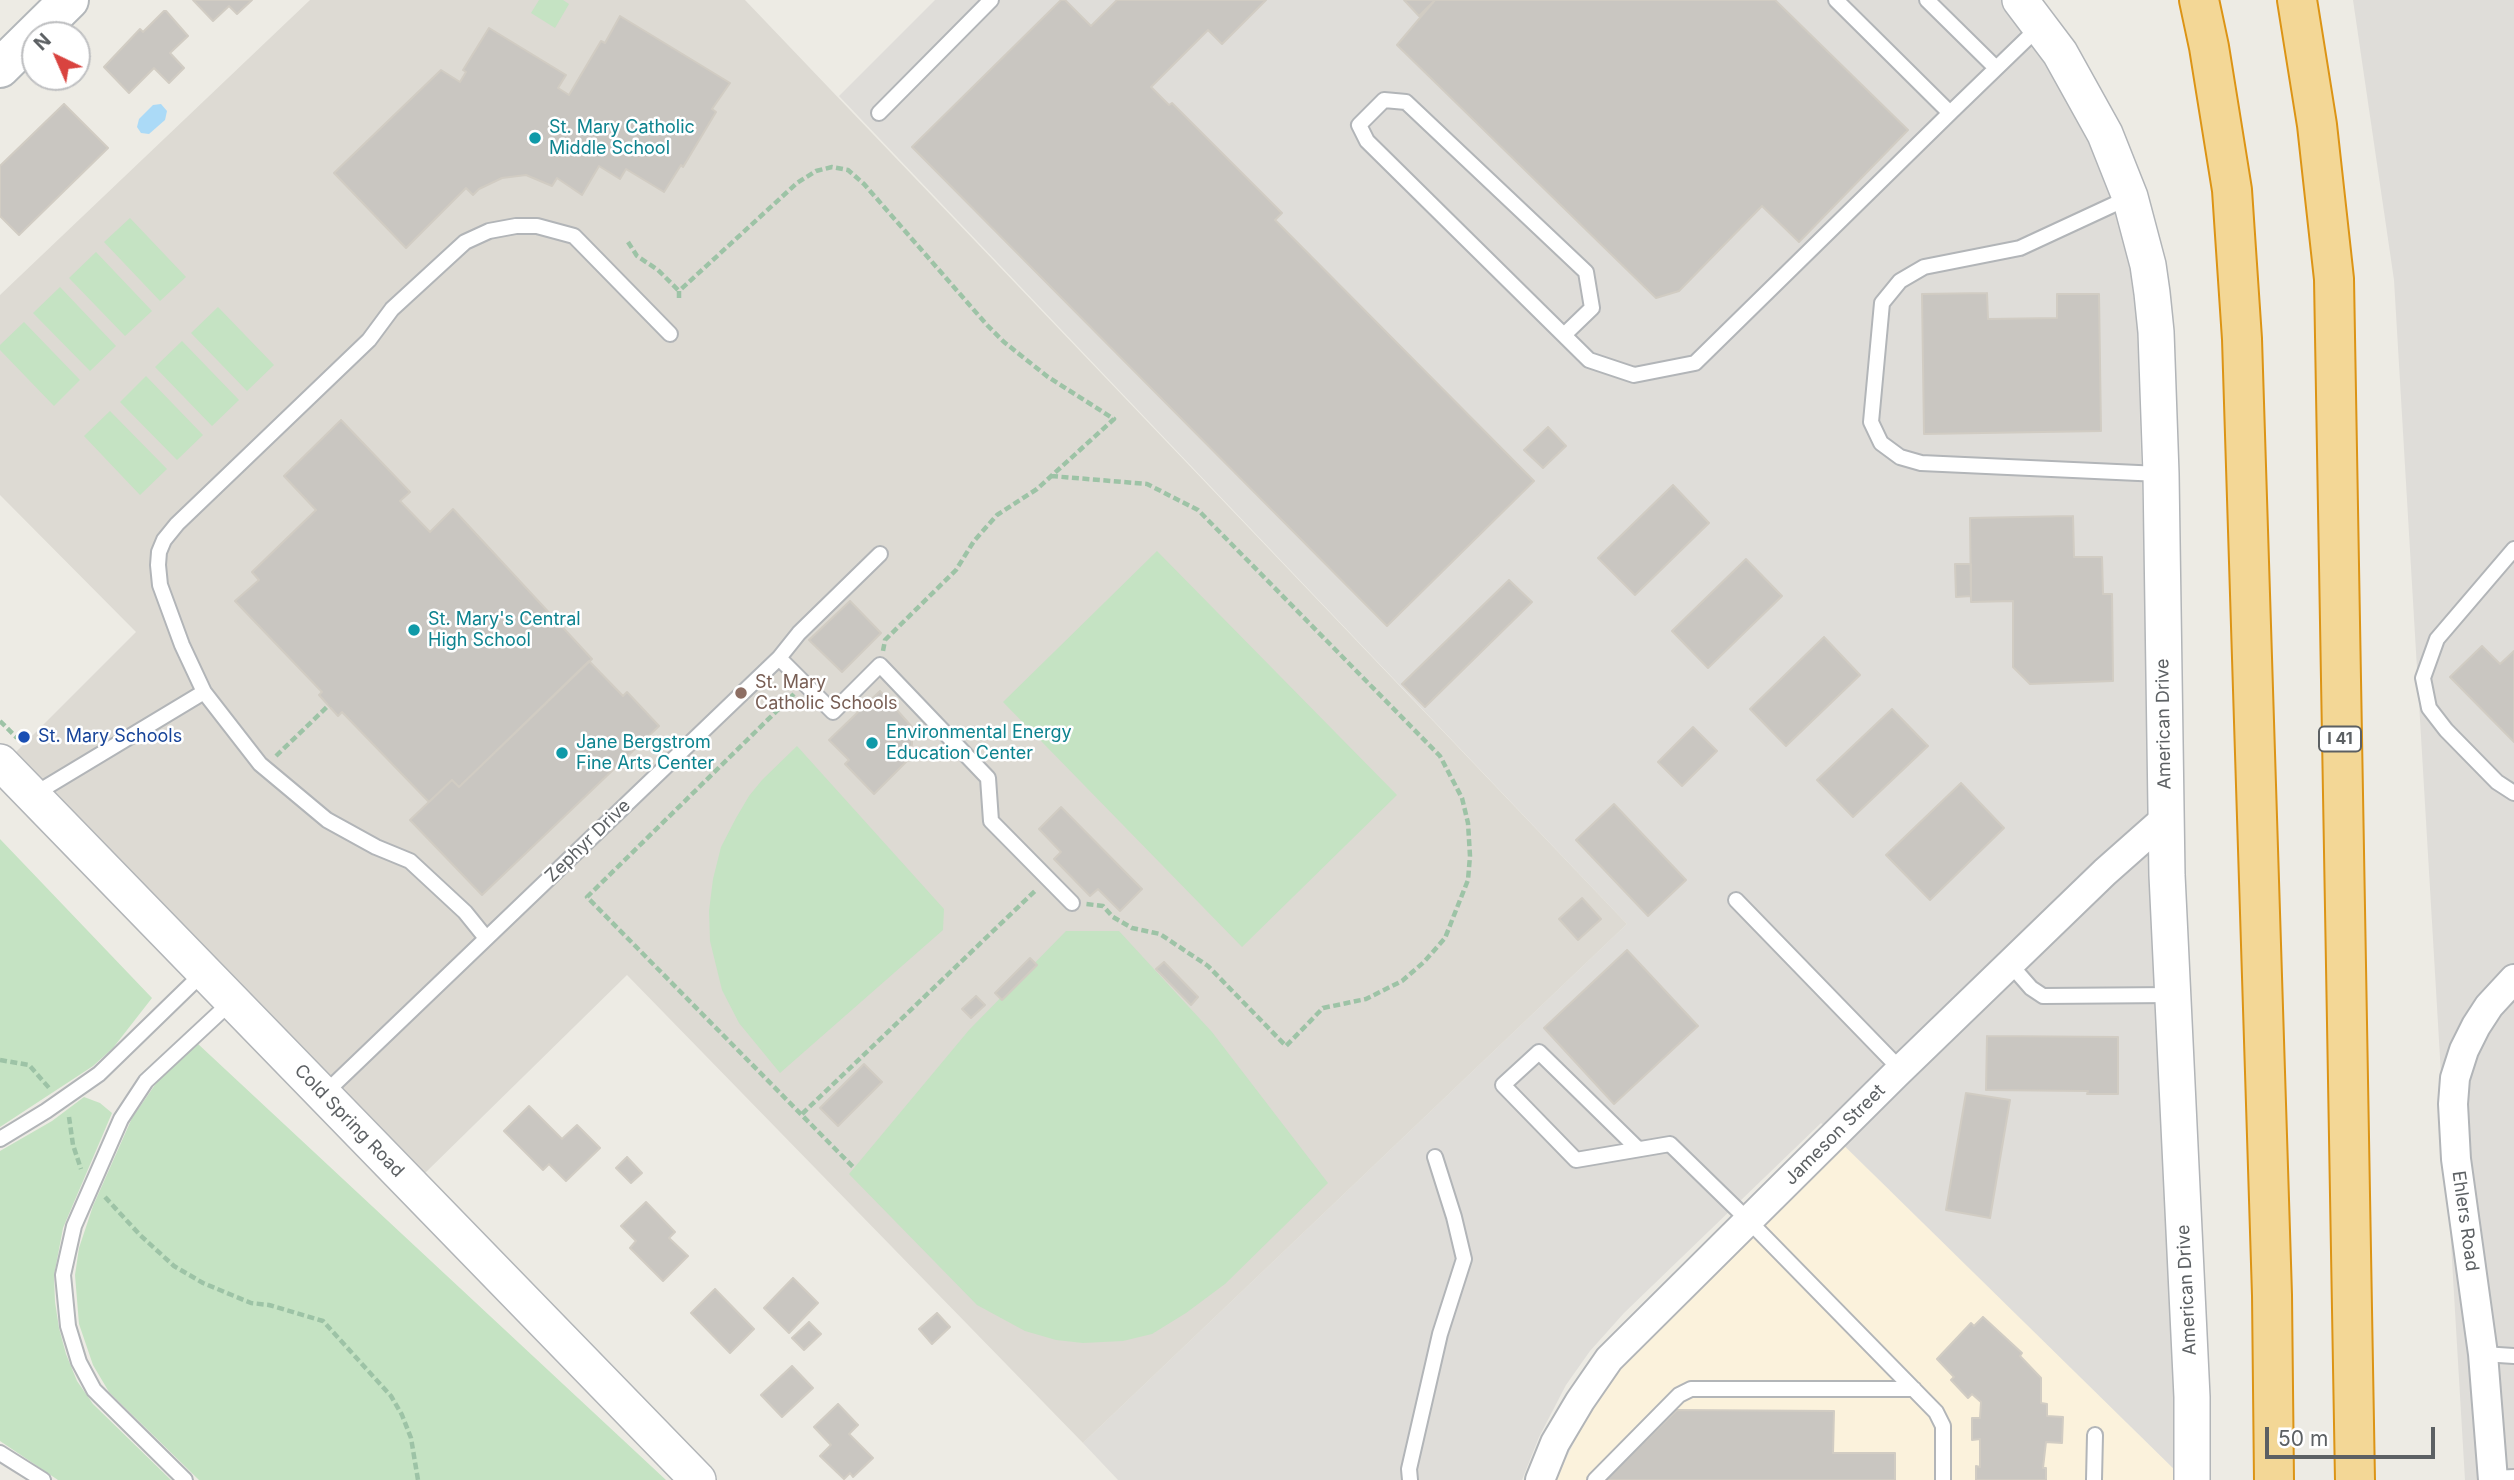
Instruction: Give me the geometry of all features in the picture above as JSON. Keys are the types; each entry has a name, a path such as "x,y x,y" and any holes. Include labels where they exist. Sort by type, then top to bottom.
{"highway":[{"path":"2199,0 2232,190 2242,339 2272,1281 2274,1480"},
{"name":"I 41","path":"2298,0 2318,125 2334,279 2354,1480"}],"main road":[{"path":"0,68 69,0"}],"street":[{"name":"American Drive","path":"2030,13 2060,53 2113,153 2130,197 2148,265 2152,293 2161,474 2166,818 2192,1397 2192,1480"},
{"name":"Cold Spring Road","path":"0,762 698,1480"},
{"name":"Jameson Street","path":"1540,1480 1555,1443 1609,1359 2010,964 2105,872 2166,818"},
{"name":"Ehlers Road","path":"2500,1479 2456,1159 2453,1104 2455,1077 2464,1049 2476,1026 2510,991"}],"lane":[{"path":"879,113 991,0"},
{"path":"1836,0 1951,113"},
{"path":"1927,0 1996,68"},
{"path":"1564,335 1592,308 1586,272 1406,102 1384,100 1359,125 1367,141 1589,360 1634,375 1695,363 1996,68 2030,13"},
{"path":"2130,197 2020,248 1924,267 1900,281 1882,303 1871,422 1881,443 1900,457 1921,463 2161,474"},
{"path":"486,938 465,912 410,861 376,847 327,821 260,764 204,692 181,646 160,585 159,552 164,540 177,524 369,340 392,309 465,242 489,231 516,226 537,226 574,236 670,334"},
{"path":"2514,549 2437,639 2423,678 2429,708 2446,730 2497,782 2514,793"},
{"name":"Zephyr Drive","path":"323,1096 779,658 799,633 880,554"},
{"path":"779,658 833,712 880,665 988,778 990,821 1072,903"},
{"path":"33,795 204,692"},
{"path":"1736,900 1901,1070"},
{"path":"2010,964 2031,988 2043,996 2173,995"},
{"path":"0,1139 60,1102 105,1069 204,972"},
{"path":"185,1480 101,1399 79,1362 68,1326 63,1275 74,1226 121,1119 138,1092 232,1001"},
{"path":"1637,1148 1539,1052 1503,1085 1576,1160 1670,1144 1936,1412 1943,1426 1943,1480"},
{"path":"1410,1480 1409,1469 1440,1334 1464,1259 1436,1157"},
{"path":"2483,1354 2514,1356"},
{"path":"1595,1480 1679,1395 1691,1389 1914,1389"},
{"path":"2094,1480 2095,1435"},
{"path":"0,1453 43,1480"}],"path":[{"path":"679,291 797,183 816,171 832,167 848,170 864,184 1004,342 1048,377 1114,419 1037,489 988,524 964,554 956,570 885,640 880,665"},
{"path":"628,242 636,256 667,278 679,291 679,298"},
{"path":"1051,476 1147,484 1198,510 1440,756 1462,798 1471,856 1468,880 1445,938 1424,962 1402,981 1366,999 1323,1008 1286,1046 1209,966 1160,934 1132,928 1113,917 1102,906 1072,903"},
{"path":"785,703 587,897 854,1168"},
{"path":"273,759 329,705"},
{"path":"802,1114 1048,878"},
{"path":"0,1060 29,1065 43,1078 68,1114 82,1172 140,1235 174,1266 216,1290 251,1303 269,1305 323,1321 391,1396 411,1438 418,1480"}],"shaded area":[{"name":"St. Mary Catholic Schools","path":"310,0 745,0 1627,924 1083,1443 627,975 423,1175 15,753 136,632 0,495 0,295"},
{"path":"935,0 2005,0 2084,121 2119,213 2127,245 2137,324 2156,957 2177,1472 1821,1123 1624,1313 1590,1351 1566,1385 1539,1437 1522,1480 1118,1480 1083,1443 1627,924 839,96"},
{"path":"2353,0 2514,0 2514,1480 2465,1480 2394,280"},
{"path":"1843,1144 2177,1472 2177,1480 1556,1480 1582,1426 1617,1368"}],"green space":[{"path":"539,0 563,0 569,4 555,28 531,13"},
{"path":"130,218 186,277 160,301 104,242"},
{"path":"96,252 152,311 125,336 69,278"},
{"path":"60,287 116,346 90,371 33,313"},
{"path":"218,307 274,365 247,391 191,333"},
{"path":"24,322 80,380 54,406 0,350 0,345"},
{"path":"182,341 239,400 212,426 155,367"},
{"path":"146,376 203,435 177,460 120,402"},
{"path":"110,411 167,469 140,495 84,436"},
{"path":"1157,551 1397,795 1242,947 1003,702"},
{"path":"797,746 944,909 943,930 780,1073 739,1023 722,990 710,941 709,911 721,847 736,818 762,780"},
{"path":"0,839 152,998 113,1048 93,1066 0,1127"},
{"path":"1066,931 1119,931 1212,1032 1328,1183 1225,1284 1152,1334 1123,1341 1083,1343 1056,1340 1025,1331 977,1305 849,1174 969,1030"},
{"path":"197,1043 666,1480 199,1480 109,1392 93,1365 79,1324 75,1275 79,1248 93,1206 132,1118 159,1079"},
{"path":"84,1097 100,1103 112,1113 63,1228 54,1276 59,1328 77,1381 93,1404 171,1480 58,1480 0,1441 0,1151 52,1121"}],"water":[{"path":"161,104 167,111 165,120 149,134 141,133 137,127 139,119 153,105"}],"building":[{"path":"193,0 252,0 237,14 229,6 213,21"},
{"path":"1061,0 1065,0 1091,26 1117,0 1266,0 1222,44 1208,30 1151,87 1169,105 1172,103 1282,213 1275,220 1534,481 1387,626 912,147"},
{"path":"1404,0 1435,0 1419,16"},
{"path":"1435,0 1775,0 1908,130 1799,242 1762,206 1679,291 1656,298 1397,45"},
{"path":"164,11 188,36 170,53 184,68 169,83 154,68 129,93 104,67 140,29 143,32"},
{"name":"St. Mary Catholic Middle School","path":"620,16 730,83 712,109 716,112 683,167 681,165 664,192 626,169 620,179 599,166 582,195 557,178 552,186 526,175 502,178 479,189 473,195 466,188 406,248 334,173 441,70 460,82 466,72 463,70 489,28 566,75 558,88 569,95 601,41 605,43"},
{"path":"64,104 108,148 19,235 0,216 0,166"},
{"path":"1987,293 1988,319 2057,318 2057,294 2099,294 2101,431 1924,434 1922,294"},
{"name":"St. Mary's Central High School","path":"341,420 410,492 400,501 430,532 453,509 592,659 459,787 452,780 429,802 342,712 338,716 319,695 322,692 235,601 259,580 252,572 316,510 284,476"},
{"path":"1548,427 1566,446 1543,468 1524,450"},
{"path":"1673,485 1709,523 1635,595 1598,558"},
{"path":"2073,516 2074,557 2102,557 2103,594 2112,594 2113,681 2030,684 2013,667 2013,601 1971,602 1970,518"},
{"path":"1746,559 1782,596 1708,668 1672,631"},
{"path":"1955,564 1971,564 1971,596 1956,597"},
{"path":"1509,580 1532,602 1425,707 1402,684"},
{"path":"850,601 881,633 842,672 809,640"},
{"path":"1824,637 1860,675 1786,746 1750,709"},
{"path":"2482,646 2500,664 2514,651 2514,742 2450,677"},
{"name":"Jane Bergstrom Fine Arts Center","path":"589,661 623,696 627,692 659,726 482,895 410,820 452,780 459,787"},
{"name":"Environmental Energy Education Center","path":"880,691 912,727 912,745 903,754 908,760 874,794 845,764 849,760 829,740"},
{"path":"1892,709 1928,746 1853,817 1817,780"},
{"path":"1693,727 1717,751 1682,786 1658,762"},
{"path":"1961,783 2004,828 1930,900 1886,855"},
{"path":"1614,804 1686,880 1648,916 1576,840"},
{"path":"1061,807 1142,889 1120,911 1098,889 1090,896 1054,859 1061,852 1039,829"},
{"path":"1582,898 1601,919 1578,940 1559,919"},
{"path":"1627,950 1698,1026 1614,1104 1544,1028"},
{"path":"1030,958 1037,965 1002,1000 995,993"},
{"path":"1164,962 1198,997 1191,1005 1156,969"},
{"path":"976,996 985,1005 971,1018 962,1009"},
{"path":"1987,1036 2118,1037 2118,1094 1986,1090"},
{"path":"864,1064 882,1082 838,1126 820,1108"},
{"path":"1966,1093 2010,1100 1990,1218 1946,1210"},
{"path":"529,1106 562,1139 577,1125 600,1148 566,1181 549,1164 543,1170 504,1131"},
{"path":"627,1157 642,1173 631,1183 616,1168"},
{"path":"646,1202 675,1232 669,1238 688,1256 663,1281 630,1248 636,1241 621,1226"},
{"path":"793,1278 818,1303 789,1333 764,1308"},
{"path":"715,1289 754,1329 730,1353 691,1313"},
{"path":"937,1313 950,1327 932,1344 919,1329"},
{"path":"1983,1317 2022,1353 2020,1356 2041,1378 2041,1403 2047,1404 2047,1416 2063,1417 2062,1443 2046,1442 2043,1468 2046,1468 2046,1480 1976,1480 1976,1466 1980,1467 1980,1439 1972,1440 1972,1418 1980,1418 1981,1402 1972,1394 1968,1398 1951,1380 1954,1377 1937,1359 1971,1323 1974,1326"},
{"path":"809,1322 821,1334 804,1350 792,1338"},
{"path":"792,1366 813,1388 782,1417 761,1395"},
{"path":"838,1404 858,1425 849,1434 873,1458 853,1477 850,1473 844,1479 820,1456 831,1445 814,1427"},
{"path":"1677,1410 1834,1411 1833,1453 1895,1453 1895,1480 1605,1480"}],"place":[{"name":"St. Mary Catholic Middle School","path":"535,138"},
{"name":"St. Mary's Central High School","path":"414,630"},
{"name":"St. Mary Catholic Schools","path":"741,693"},
{"name":"St. Mary Schools","path":"24,737"},
{"name":"Environmental Energy Education Center","path":"872,743"},
{"name":"Jane Bergstrom Fine Arts Center","path":"562,753"}]}
